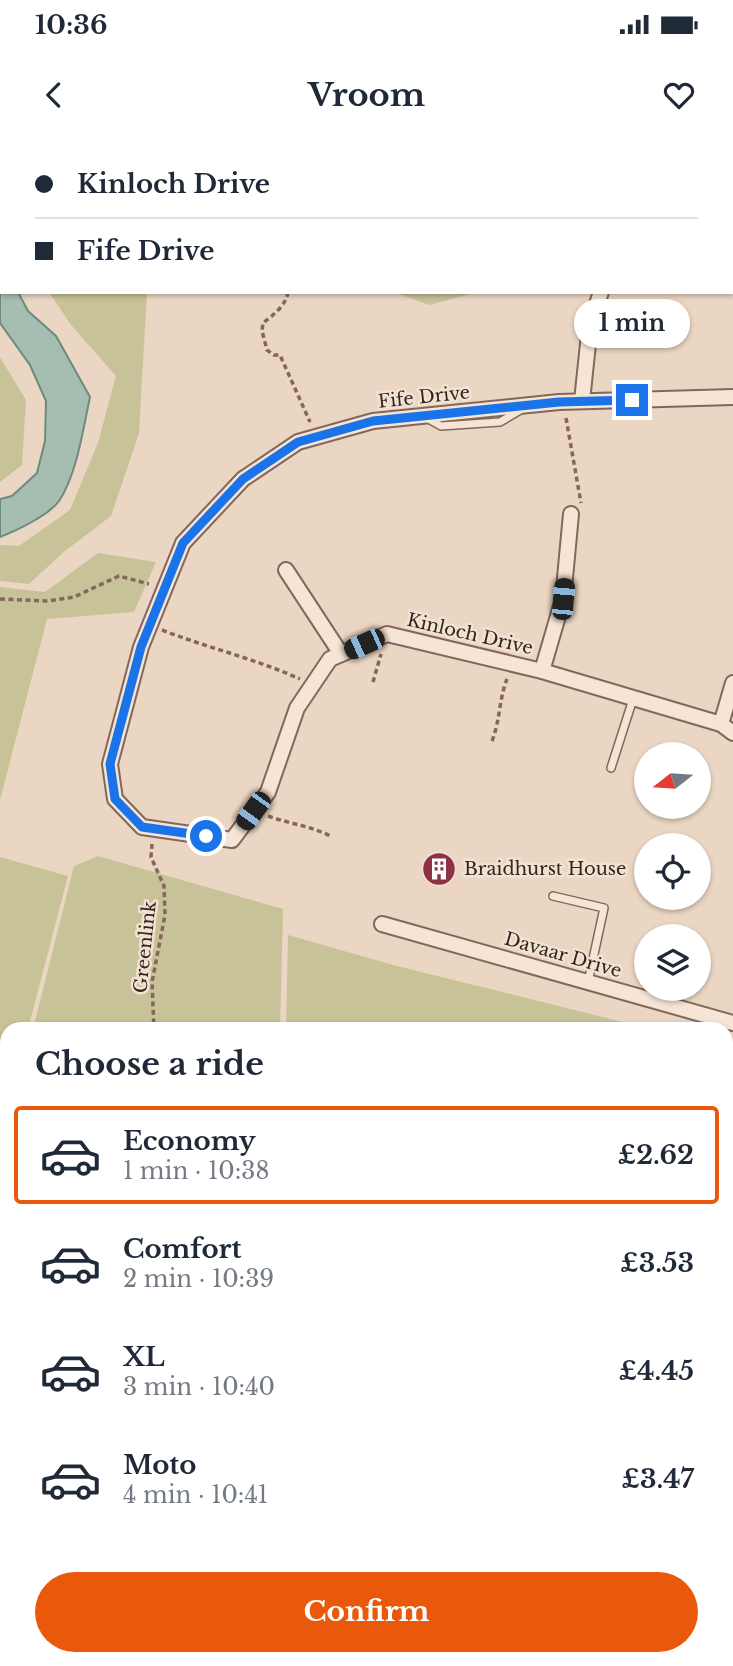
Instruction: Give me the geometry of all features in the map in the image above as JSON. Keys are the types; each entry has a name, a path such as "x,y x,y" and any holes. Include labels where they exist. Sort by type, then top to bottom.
{"street":[{"path":"582,401 590,325 600,294"},
{"name":"Fife Drive","path":"110,764 141,647 183,543 243,479 298,442 373,421 564,402 733,397"},
{"path":"542,671 563,599 571,514"},
{"path":"286,570 341,654"},
{"name":"Kinloch Drive","path":"110,764 115,799 142,827 232,840 268,792 296,708 330,659 387,634 542,671 727,729"},
{"path":"727,729 733,683"},
{"name":"Davaar Drive","path":"382,924 729,1022"}],"lane":[{"path":"611,768 634,698"},
{"path":"553,896 604,908 588,982"}],"path":[{"path":"287,294 282,305 263,323 262,331 267,350 274,355 280,355 316,437"},
{"path":"564,402 569,447 582,505 571,514"},
{"path":"0,599 47,601 74,597 119,576 165,589"},
{"path":"150,626 212,649 272,666 313,685"},
{"path":"373,682 387,634"},
{"path":"492,741 499,724 502,691 513,664"},
{"path":"253,811 300,827 313,827 332,837"},
{"name":"Greenlink","path":"152,828 151,858 164,886 165,915 152,982 154,1022"}],"shaded area":[{"path":"0,294 19,294 28,311 56,336 90,397 75,465 59,501 40,517 0,537 0,499 12,496 37,473 45,441 46,401 30,365 0,323"},
{"path":"50,294 147,294 139,433 111,516 65,551 29,584 0,581 0,545 19,546 70,510 98,443 116,376 71,325"},
{"path":"399,294 470,294 429,305"},
{"path":"0,357 26,400 22,465 0,482"},
{"path":"98,553 156,562 134,612 47,619 0,800 0,587 45,592"},
{"path":"98,856 283,909 280,1022 35,1022 74,866"},
{"path":"0,857 68,876 30,1022 0,1022"},
{"path":"288,935 393,965 623,1022 286,1022"}],"place":[{"name":"Braidhurst House","path":"439,869"}],"route":[{"path":"206,836 142,827 115,799 110,764 141,647 183,543 243,479 298,442 373,421 559,402 632,400"}]}
